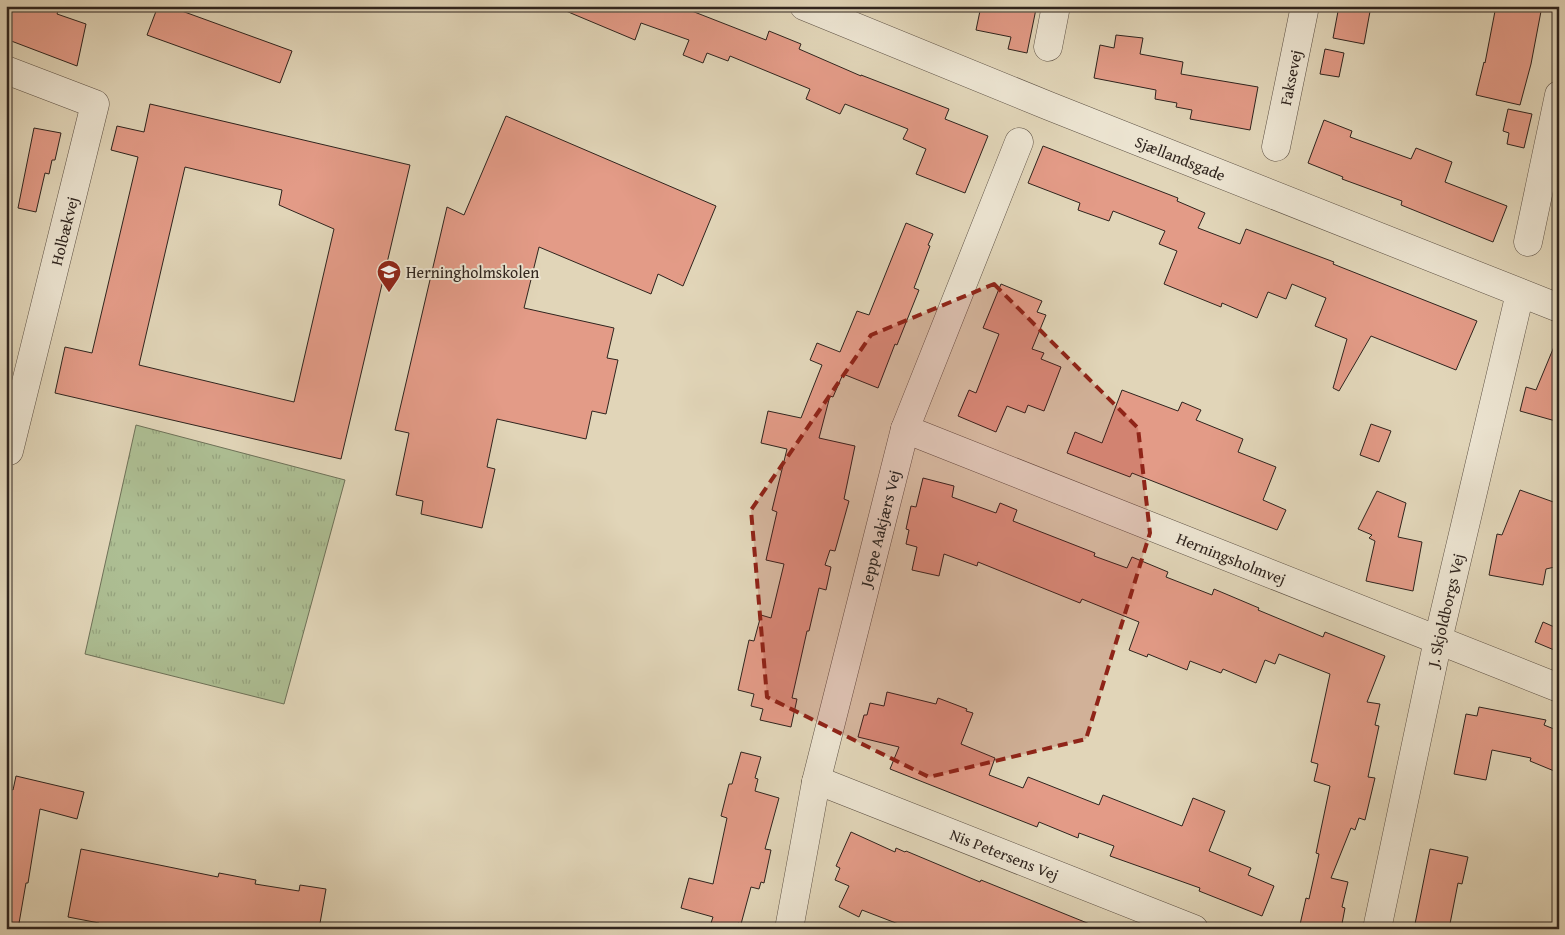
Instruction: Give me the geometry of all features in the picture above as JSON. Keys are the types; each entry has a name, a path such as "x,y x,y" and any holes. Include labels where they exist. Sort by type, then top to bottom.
{"street":[{"name":"Sjællandsgade","path":"804,6 1559,308"},
{"path":"1048,47 1056,6"},
{"name":"Faksevej","path":"1276,147 1305,6"},
{"name":"Holbækvej","path":"6,70 95,104 8,450"},
{"path":"1528,242 1559,95"},
{"name":"Jeppe Aakjærs Vej","path":"789,929 816,782 905,429 1019,142"},
{"name":"J. Skjoldborgs Vej","path":"1377,929 1438,640 1520,293"},
{"name":"Herningsholmvej","path":"905,429 1559,688"},
{"name":"Nis Petersens Vej","path":"816,782 829,785 1194,929"}],"highlighted area":[{"path":"994,284 1138,428 1150,533 1086,739 929,777 767,697 751,510 871,335"}],"green space":[{"path":"136,425 345,480 284,704 85,654"}],"building":[{"path":"6,6 60,6 57,14 86,24 77,66 6,39"},
{"path":"158,6 168,6 292,51 280,83 147,35"},
{"path":"554,6 679,6 766,40 769,31 801,44 799,49 861,76 949,109 945,119 988,136 965,193 916,174 926,149 903,139 908,129 845,104 840,114 806,99 810,89 730,56 728,61 707,53 703,63 683,55 689,40 641,23 635,40"},
{"path":"981,6 1023,6 1036,9 1027,53 1008,49 1011,37 976,30"},
{"path":"1339,6 1371,6 1364,44 1333,38"},
{"path":"1496,6 1542,6 1531,64 1520,105 1476,95 1485,63"},
{"path":"1116,35 1143,38 1140,54 1183,62 1181,74 1258,87 1250,130 1190,119 1192,110 1176,107 1177,103 1155,99 1156,90 1094,78 1100,45 1114,48"},
{"path":"1325,49 1344,53 1339,77 1320,74"},
{"path":"150,104 410,165 341,459 55,393 65,347 92,353 138,157 111,150 117,126 144,132","holes":["185,167 282,190 279,205 334,229 294,402 139,365"]},
{"path":"1508,109 1532,114 1524,148 1507,144 1509,133 1503,131"},
{"path":"506,116 716,206 683,286 658,274 651,294 539,247 524,308 614,328 607,358 618,360 606,414 592,411 586,439 497,419 487,467 495,469 482,528 421,514 423,501 396,495 409,433 395,430 447,207 464,215"},
{"path":"1324,120 1352,131 1350,137 1411,159 1416,148 1452,162 1445,182 1507,206 1493,242 1401,205 1402,201 1342,179 1343,177 1308,163"},
{"path":"34,128 61,133 55,160 52,160 49,174 45,173 36,212 18,208"},
{"path":"1043,146 1178,198 1177,201 1205,213 1198,228 1240,244 1246,229 1334,262 1333,264 1477,321 1456,370 1371,336 1339,391 1333,388 1347,339 1315,326 1326,298 1292,284 1286,299 1268,292 1257,318 1222,303 1221,307 1164,284 1177,251 1159,244 1165,231 1113,211 1109,221 1078,210 1080,203 1028,183"},
{"path":"906,223 933,234 914,288 919,290 897,345 895,344 878,388 843,374 833,397 830,396 819,438 855,446 844,499 849,501 835,551 830,550 825,565 831,567 826,590 819,588 809,631 807,631 792,698 797,699 791,727 760,720 763,709 751,706 754,694 738,690 749,640 754,641 761,615 771,618 784,564 766,560 777,512 772,510 787,449 761,443 768,411 801,418 822,365 810,360 817,343 840,352 857,311 869,315"},
{"path":"1001,284 1042,301 1037,312 1046,315 1032,349 1044,353 1041,359 1061,367 1044,411 1028,405 1025,413 1007,406 996,432 958,416 969,390 976,393 999,334 983,328"},
{"path":"1558,337 1559,422 1520,411 1526,387 1536,390"},
{"path":"1122,390 1178,411 1182,402 1201,410 1196,420 1243,439 1238,452 1276,467 1263,500 1286,510 1277,530 1132,473 1130,477 1067,453 1075,432 1102,443"},
{"path":"1371,424 1391,431 1379,462 1360,455"},
{"path":"923,478 954,486 952,497 996,513 1000,503 1017,510 1013,521 1095,553 1094,556 1127,568 1132,557 1168,572 1166,577 1212,595 1214,589 1323,637 1325,632 1385,656 1367,702 1380,704 1375,725 1379,726 1368,777 1375,778 1365,820 1359,818 1355,830 1351,828 1331,878 1348,882 1342,907 1345,908 1341,929 1299,929 1306,898 1309,899 1319,854 1316,853 1330,786 1314,781 1318,764 1311,762 1330,674 1279,654 1275,664 1265,660 1256,683 1223,669 1221,673 1190,661 1187,670 1148,654 1147,657 1129,650 1139,622 1082,599 1080,603 978,562 977,566 944,554 939,576 912,570 917,547 906,544 909,530 906,529 911,506 916,507"},
{"path":"1520,490 1559,504 1559,566 1546,569 1543,585 1489,575 1497,534 1502,535"},
{"path":"1377,491 1406,503 1398,537 1422,542 1413,591 1366,581 1375,541 1369,538 1372,535 1358,529"},
{"path":"1543,622 1559,629 1559,652 1535,642"},
{"path":"887,692 936,704 938,698 973,713 961,744 995,758 989,775 1023,788 1028,777 1099,805 1103,795 1182,826 1193,798 1225,811 1209,851 1251,868 1248,875 1274,886 1262,916 1199,891 1200,888 1110,856 1114,846 1079,833 1078,838 1039,822 1037,827 890,769 899,747 858,737 864,715 867,715 870,703 884,706"},
{"path":"1479,707 1546,720 1544,725 1559,731 1559,773 1530,761 1531,758 1492,750 1486,780 1454,774 1466,714 1477,716"},
{"path":"741,752 761,757 755,778 758,779 755,791 779,798 765,849 771,850 764,883 761,882 759,889 751,887 741,924 738,923 737,929 709,929 713,917 681,908 689,878 713,884 727,818 721,816 729,784 732,784"},
{"path":"16,776 84,792 77,819 40,809 28,883 26,883 18,929 6,929 6,788 13,790"},
{"path":"851,832 895,852 896,848 906,851 1102,929 899,929 901,925 862,910 859,917 839,907 849,886 835,880 840,868 836,866"},
{"path":"81,849 218,877 219,873 256,880 255,884 299,891 300,885 326,889 319,929 98,929 99,923 68,917"},
{"path":"1430,849 1468,857 1462,884 1458,883 1449,929 1414,929"}],"place":[{"name":"Herningholmskolen","path":"389,293"}]}
